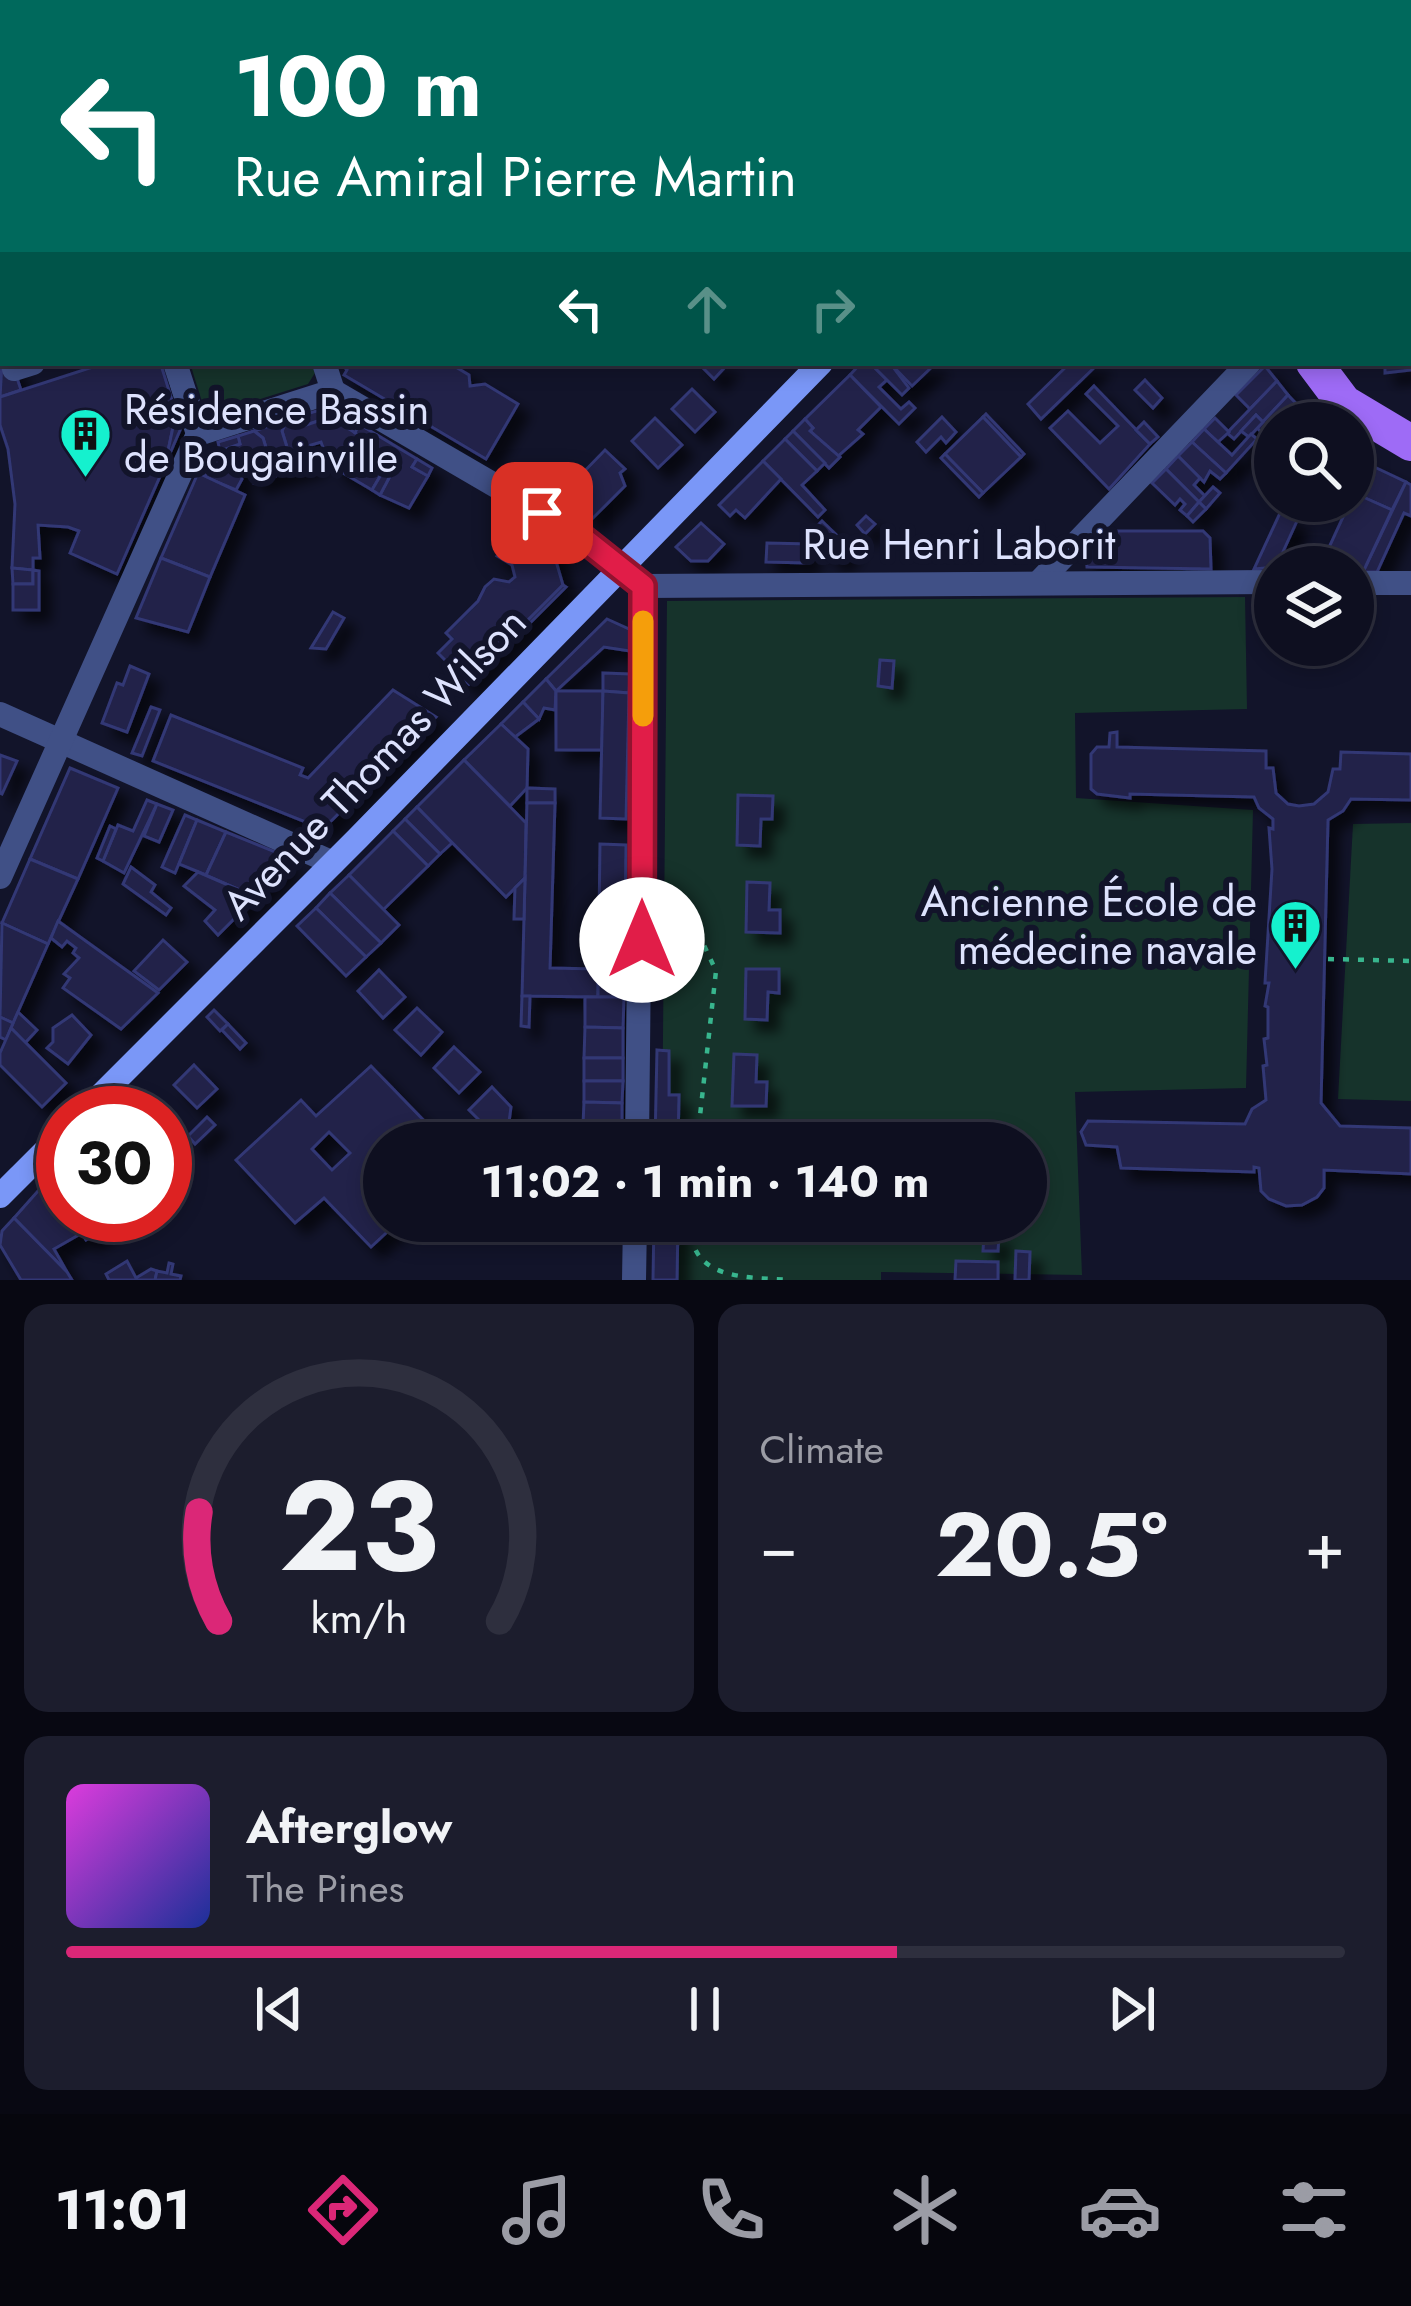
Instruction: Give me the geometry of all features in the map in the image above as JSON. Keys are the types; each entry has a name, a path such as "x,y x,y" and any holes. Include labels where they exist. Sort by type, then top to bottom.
{"main road":[{"path":"1316,366 1345,403 1411,443"}],"street":[{"path":"0,877 198,434 176,366"},
{"path":"325,366 333,391 580,536 643,586 638,1122"},
{"name":"Avenue Thomas Wilson","path":"110,1086 818,366"},
{"path":"1040,581 1246,366"},
{"path":"198,434 333,391"},
{"name":"Rue Henri Laborit","path":"643,586 1254,582"},
{"path":"1374,583 1411,583"},
{"path":"0,714 333,863"},
{"path":"0,1196 36,1160"},
{"path":"634,1280 635,1242"}],"path":[{"path":"642,940 703,943 716,971 700,1122"},
{"path":"1328,959 1411,961"},
{"path":"690,1242 704,1265 723,1276 790,1280"}],"green space":[{"path":"191,366 313,366 315,373 308,384 212,414 203,405"},
{"path":"1245,597 1247,709 1075,713 1076,798 1253,810 1246,1088 1075,1092 1082,1275 881,1272 881,1280 661,1280 662,1242 1047,1242 1047,1122 662,1122 667,601"},
{"path":"1411,823 1411,1101 1338,1099 1353,824"}],"building":[{"path":"2,366 13,366 21,390 0,397"},
{"name":"Résidence Bassin de Bougainville","path":"96,366 161,366 176,413 165,465 117,574 70,553 79,531 38,525 40,558 33,558 33,570 12,568 15,504 0,425 0,397"},
{"path":"343,366 454,366 469,375 470,386 485,384 518,404 486,459 344,375"},
{"path":"701,366 726,366 714,379"},
{"path":"858,366 873,366 887,380 879,387 901,409 909,402 915,408 899,424 850,375"},
{"path":"873,366 892,366 909,388 902,395"},
{"path":"893,366 933,366 912,386"},
{"path":"1067,366 1096,366 1041,419 1028,404"},
{"path":"1265,366 1277,381 1250,409 1236,395"},
{"path":"1385,366 1411,366 1411,370 1385,373"},
{"path":"850,375 881,407 858,430 863,434 837,457 810,431 813,428 805,419"},
{"path":"1145,380 1162,398 1153,408 1135,390"},
{"path":"1277,381 1288,395 1282,402 1257,402"},
{"path":"1094,386 1150,444 1109,489 1050,428 1068,411 1100,443 1118,426 1086,394"},
{"path":"692,389 715,412 695,432 672,409"},
{"path":"1254,405 1254,417 1234,439 1227,433"},
{"path":"323,409 326,419 306,425 303,415"},
{"path":"176,413 181,428 165,465"},
{"path":"986,414 1024,454 1021,457 983,417"},
{"path":"303,415 306,425 330,417 373,444 377,435 417,459 412,467 428,476 409,508 380,495 389,478 382,473 372,490 333,467 336,463 321,442 311,445 316,463 294,470 282,431 287,420"},
{"path":"942,417 956,432 946,443 941,437 926,452 917,442"},
{"path":"983,417 1021,457 983,493 945,454"},
{"path":"1254,417 1249,437 1241,431"},
{"path":"655,418 682,445 658,468 632,441"},
{"path":"1215,418 1229,432 1218,442 1204,429"},
{"path":"805,419 813,428 810,431 840,457 829,468 793,431"},
{"path":"287,420 282,431 294,470 275,476 263,438 254,431"},
{"path":"1144,422 1158,437 1150,444 1136,430"},
{"path":"359,424 377,435 373,444 355,433"},
{"path":"1204,429 1232,455 1251,434 1254,436 1226,473 1192,442"},
{"path":"254,431 263,438 275,476 254,483 248,464 238,467 242,479 236,490 205,477 215,452 240,444 238,436"},
{"path":"793,431 825,463 817,471 785,439"},
{"path":"238,436 240,444 220,451 218,442"},
{"path":"785,439 817,471 802,485 825,510 818,517 763,461"},
{"path":"1192,442 1226,473 1220,479 1210,471 1204,482 1178,456"},
{"path":"605,450 625,469 620,473 625,486 590,521 573,483"},
{"path":"945,454 983,493 979,497 941,458"},
{"path":"1178,456 1200,478 1194,485 1205,496 1199,502 1166,469"},
{"path":"417,459 432,468 428,476 412,467"},
{"path":"763,461 781,479 745,518 736,510 730,516 719,505"},
{"path":"1374,467 1406,482 1392,510 1374,502"},
{"path":"1166,469 1199,502 1187,516 1180,510 1185,504 1180,499 1175,505 1152,483"},
{"path":"198,473 245,495 210,577 161,558"},
{"path":"382,473 389,478 380,495 372,490"},
{"path":"1406,482 1411,485 1411,516 1404,513 1377,572 1374,549"},
{"path":"1213,487 1220,493 1206,509 1199,502"},
{"path":"1199,502 1206,509 1193,522 1187,516"},
{"path":"1374,502 1392,510 1374,548 1330,546 1341,522 1374,522"},
{"path":"866,516 875,524 865,534 857,525"},
{"path":"519,519 559,542 553,551 563,585 469,684 438,653 452,639 446,633 478,601 485,587 494,579 509,582 515,577 512,565 497,556"},
{"path":"822,521 850,548 837,562 809,534"},
{"path":"1276,522 1297,522 1286,546 1265,546"},
{"path":"701,523 724,544 708,561 691,561 676,547"},
{"path":"1106,531 1203,531 1210,538 1211,569 1087,567 1086,552"},
{"path":"767,543 809,544 808,563 766,562"},
{"path":"161,558 210,577 188,632 136,618"},
{"path":"12,568 33,570 33,584 13,584"},
{"path":"33,570 39,571 39,610 13,610 13,584 33,584"},
{"path":"566,587 513,640 519,629"},
{"path":"333,612 344,618 326,649 311,648"},
{"path":"607,619 631,630 630,651 604,647 556,691 546,679"},
{"path":"880,660 894,661 892,688 878,686"},
{"path":"130,666 149,674 127,732 102,723 117,683 123,685"},
{"path":"603,673 630,674 629,693 603,691"},
{"path":"546,679 556,691 555,710 544,708 539,719 523,702"},
{"path":"393,690 436,717 323,829 153,761 171,715 303,768 300,775 308,778"},
{"path":"556,691 603,691 602,750 556,750"},
{"path":"603,691 629,693 626,819 600,818"},
{"path":"523,702 539,719 515,737 501,724"},
{"path":"151,707 160,710 142,756 132,753"},
{"path":"501,724 528,749 527,788 510,806 464,760"},
{"name":"Ancienne École de médecine navale","path":"1117,732 1117,747 1266,751 1266,768 1273,768 1276,793 1288,804 1299,806 1314,804 1328,792 1333,769 1340,769 1341,752 1411,754 1411,800 1351,799 1328,820 1321,1103 1340,1126 1411,1128 1411,1174 1324,1170 1324,1188 1317,1197 1286,1206 1261,1191 1259,1168 1254,1167 1254,1172 1121,1168 1117,1147 1086,1145 1081,1132 1088,1121 1245,1124 1252,1109 1266,1100 1263,1066 1267,1065 1264,1039 1268,1038 1269,983 1265,983 1273,819 1254,797 1097,794 1091,789 1091,754 1097,747 1109,747 1110,733"},
{"path":"0,755 17,761 2,794 0,793"},
{"path":"464,760 526,823 525,878 506,897 417,807"},
{"path":"70,768 118,788 78,879 30,859"},
{"path":"527,788 555,789 555,803 527,803"},
{"path":"738,795 773,796 772,819 761,819 760,846 737,845"},
{"path":"147,800 157,804 124,873 103,861 118,825 133,831"},
{"path":"527,803 555,803 550,968 598,969 598,997 522,996"},
{"path":"157,804 173,810 159,842 144,836"},
{"path":"417,807 452,843 440,854 405,819"},
{"path":"185,815 197,820 175,873 162,867"},
{"path":"405,819 440,854 428,866 393,831"},
{"path":"197,820 226,832 206,875 179,864"},
{"path":"110,826 116,829 103,861 97,858"},
{"path":"393,831 428,866 383,910 349,875"},
{"path":"226,832 278,853 288,864 256,897 206,875"},
{"path":"600,844 626,845 624,997 598,997"},
{"path":"30,859 78,879 48,944 2,923"},
{"path":"131,867 155,885 151,892 171,908 166,915 123,884"},
{"path":"198,872 256,897 218,935 205,921 215,910 184,886"},
{"path":"349,875 399,925 381,943 330,893"},
{"path":"525,878 524,919 514,919 515,888"},
{"path":"747,882 770,883 769,910 780,910 780,933 746,932"},
{"path":"330,893 381,943 366,957 316,908"},
{"path":"316,908 366,957 346,976 297,926"},
{"path":"58,921 158,993 121,1029 63,988 70,978 64,974 79,958 67,941 62,947 51,938"},
{"path":"2,923 48,944 13,1023 0,1017"},
{"path":"163,940 187,962 159,990 134,971"},
{"path":"746,969 779,969 779,993 768,992 767,1020 745,1019"},
{"path":"379,970 405,997 383,1018 358,991"},
{"path":"522,996 530,996 529,1027 521,1026"},
{"path":"585,997 624,997 623,1028 585,1027"},
{"path":"417,1008 442,1032 421,1055 395,1030"},
{"path":"214,1010 228,1024 220,1031 207,1017"},
{"path":"18,1012 37,1030 25,1043 11,1028"},
{"path":"72,1015 91,1035 68,1064 47,1048 53,1042 53,1028"},
{"path":"0,1017 13,1023 6,1040 0,1037"},
{"path":"228,1024 246,1043 240,1049 222,1030"},
{"path":"585,1027 623,1028 623,1058 584,1058"},
{"path":"11,1028 66,1083 36,1086 36,1101 0,1065"},
{"path":"454,1047 480,1072 459,1093 434,1068"},
{"path":"657,1050 669,1051 669,1095 679,1095 678,1122 655,1122"},
{"path":"734,1054 757,1055 756,1082 767,1082 766,1106 732,1106"},
{"path":"584,1058 623,1058 623,1081 584,1081"},
{"path":"194,1065 217,1089 197,1108 192,1103 192,1086 174,1085"},
{"path":"371,1066 425,1122 363,1122 363,1239 324,1198 295,1223 236,1160 301,1100 316,1116","holes":["329,1132 350,1153 332,1170 312,1149"]},
{"path":"584,1081 623,1081 622,1103 584,1102"},
{"path":"492,1087 511,1107 509,1122 481,1122 469,1110"},
{"path":"584,1102 622,1103 622,1122 583,1122"},
{"path":"207,1117 215,1125 195,1144 192,1132"},
{"path":"36,1193 36,1240 14,1218"},
{"path":"14,1218 72,1280 21,1280 0,1245 2,1231"},
{"path":"38,1242 66,1242 54,1249 67,1272"},
{"path":"654,1242 678,1242 677,1280 653,1280"},
{"path":"984,1242 999,1242 998,1251 983,1251"},
{"path":"1016,1251 1030,1252 1029,1280 1015,1280"},
{"path":"127,1261 136,1278 151,1269 157,1271 155,1280 109,1280 106,1274"},
{"path":"956,1261 998,1262 998,1280 955,1280"},
{"path":"169,1263 173,1264 171,1274 181,1276 180,1280 155,1280 157,1271 167,1273"}],"slow traffic":[{"path":"643,621 643,716"}],"place":[{"name":"Résidence Bassin de Bougainville","path":"85,479"},
{"name":"Ancienne École de médecine navale","path":"1296,971"}],"route":[{"path":"542,513 580,536 643,586 642,940"}]}
